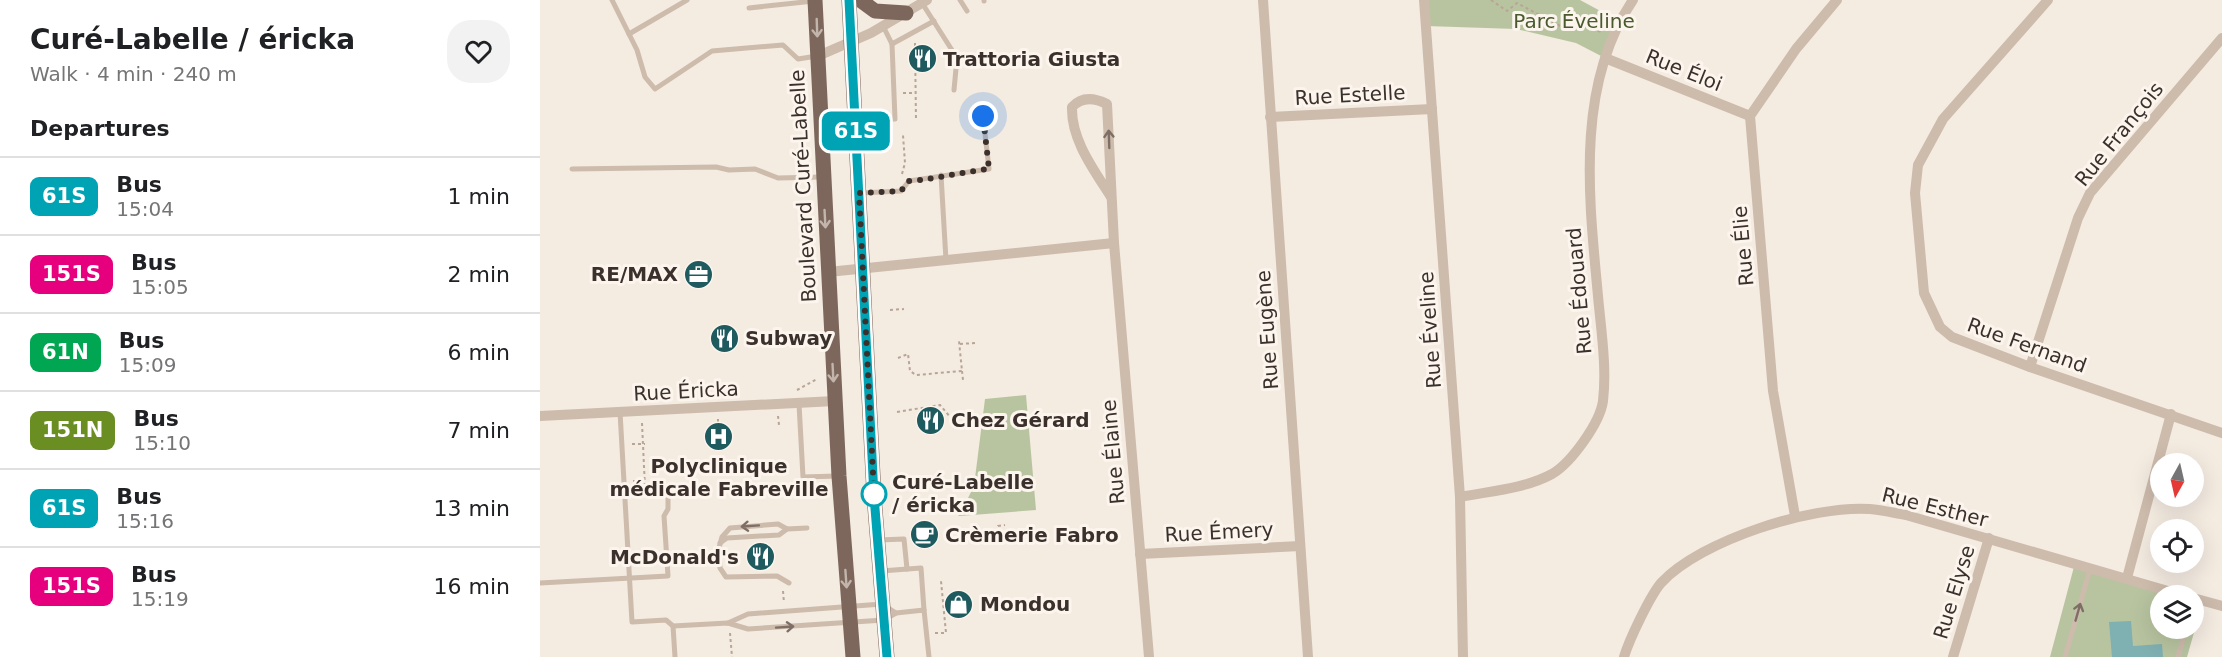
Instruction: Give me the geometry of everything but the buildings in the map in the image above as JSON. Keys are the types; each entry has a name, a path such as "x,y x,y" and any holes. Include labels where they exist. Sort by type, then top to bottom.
{"main road":[{"path":"849,0 877,540 882,604 890,616 887,657"},
{"path":"860,0 875,11 906,13"},
{"name":"Boulevard Curé-Labelle","path":"815,1 839,476 853,657"}],"street":[{"name":"Rue Eugène","path":"1263,0 1308,657"},
{"name":"Rue Éveline","path":"1424,0 1460,497 1463,657"},
{"name":"Rue Édouard","path":"1460,497 1528,485 1554,473 1594,429 1603,402 1603,346 1590,215 1592,112 1605,58 1613,36 1619,21 1633,0"},
{"path":"1750,116 1796,49 1838,0"},
{"name":"Rue Fernand","path":"2048,0 1943,119 1917,165 1915,193 1924,293 1940,327 1953,337 2030,368 2222,433"},
{"path":"818,56 883,26 925,2"},
{"name":"Rue François","path":"2030,368 2078,218 2090,194 2222,38"},
{"name":"Rue Éloi","path":"1605,58 1750,116"},
{"name":"Rue Élaine","path":"1111,197 1083,150 1071,121 1072,107 1077,102 1094,98 1107,104 1114,243 1149,657"},
{"name":"Rue Estelle","path":"1270,117 1432,109"},
{"name":"Rue Élie","path":"1750,116 1773,392 1795,516"},
{"path":"828,272 1114,243"},
{"name":"Rue Éricka","path":"540,416 835,401"},
{"path":"2127,578 2171,414"},
{"name":"Rue Esther","path":"1624,657 1628,645 1661,584 1698,553 1795,516 1868,509 1906,515 2150,585"},
{"name":"Rue Elyse","path":"1953,657 1989,538"},
{"name":"Rue Émery","path":"1140,554 1300,546"},
{"name":"Rue Esther","path":"2204,602 2222,606"}],"lane":[{"path":"612,0 637,50 645,77 656,89 712,51 783,45 798,59 818,56"},
{"path":"629,34 687,0"},
{"path":"749,8 815,1"},
{"path":"962,1 967,11"},
{"path":"925,2 957,58 954,90"},
{"path":"892,44 934,21"},
{"path":"855,121 895,119 892,44 883,26"},
{"path":"859,193 901,191 909,181 933,180 941,175 989,169 983,116"},
{"path":"572,169 716,167 729,170 755,169 778,178 823,177"},
{"path":"941,175 948,249 946,261"},
{"path":"799,403 803,477 839,476"},
{"path":"620,412 632,622 666,620 673,626 728,623 748,629 850,623 924,610"},
{"path":"540,583 668,576 664,516 669,509 668,489"},
{"path":"789,587 777,576 726,576 720,568 720,544 726,532 735,527 778,524 787,529 807,528"},
{"path":"720,544 727,538 779,535 787,529"},
{"path":"877,540 904,539 906,569"},
{"path":"880,571 921,568 929,657"},
{"path":"2065,657 2091,568"},
{"path":"728,623 748,614 882,604"},
{"path":"673,626 675,657"},
{"path":"2178,657 2183,639"}],"path":[{"path":"1491,0 1507,11 1517,3 1564,28 1589,27 1613,36"},
{"path":"914,40 916,121"},
{"path":"894,93 916,93"},
{"path":"902,171 905,163 903,135"},
{"path":"891,310 904,309"},
{"path":"963,380 959,343 975,343"},
{"path":"898,358 908,354 910,371 916,375 962,371"},
{"path":"799,389 817,379"},
{"path":"897,412 921,410 922,407 940,405 951,418"},
{"path":"921,410 924,414"},
{"path":"778,416 778,425"},
{"path":"717,419 718,428"},
{"path":"642,423 645,444 645,488"},
{"path":"622,445 645,444"},
{"path":"999,544 998,526 1005,525"},
{"path":"941,581 945,633"},
{"path":"784,603 783,591 789,587"},
{"path":"731,643 732,657"}],"green space":[{"name":"Parc Éveline","path":"1424,0 1580,0 1619,21 1605,58 1576,43 1516,29 1426,26"},
{"path":"1026,395 1036,510 959,516 955,510 958,503 968,498 974,486 985,399"},
{"path":"2075,563 2151,585 2150,639 2192,639 2187,657 2050,657"}],"water":[{"path":"2131,621 2133,646 2162,644 2163,657 2112,657 2109,622"}],"bus line":[{"name":"61S","path":"849,0 874,496 887,657"}],"place":[{"name":"Trattoria Giusta","path":"922,59"},
{"name":"RE/MAX","path":"699,274"},
{"name":"Subway","path":"724,338"},
{"name":"Chez Gérard","path":"930,420"},
{"name":"Polyclinique médicale Fabreville","path":"719,436"},
{"name":"Curé-Labelle / éricka","path":"874,494"},
{"name":"Crèmerie Fabro","path":"924,535"},
{"name":"McDonald's","path":"760,557"},
{"name":"Mondou","path":"959,604"}],"route":[{"path":"874,494 874,496 859,193 901,191 909,181 933,180 941,175 989,169 983,116"}]}
